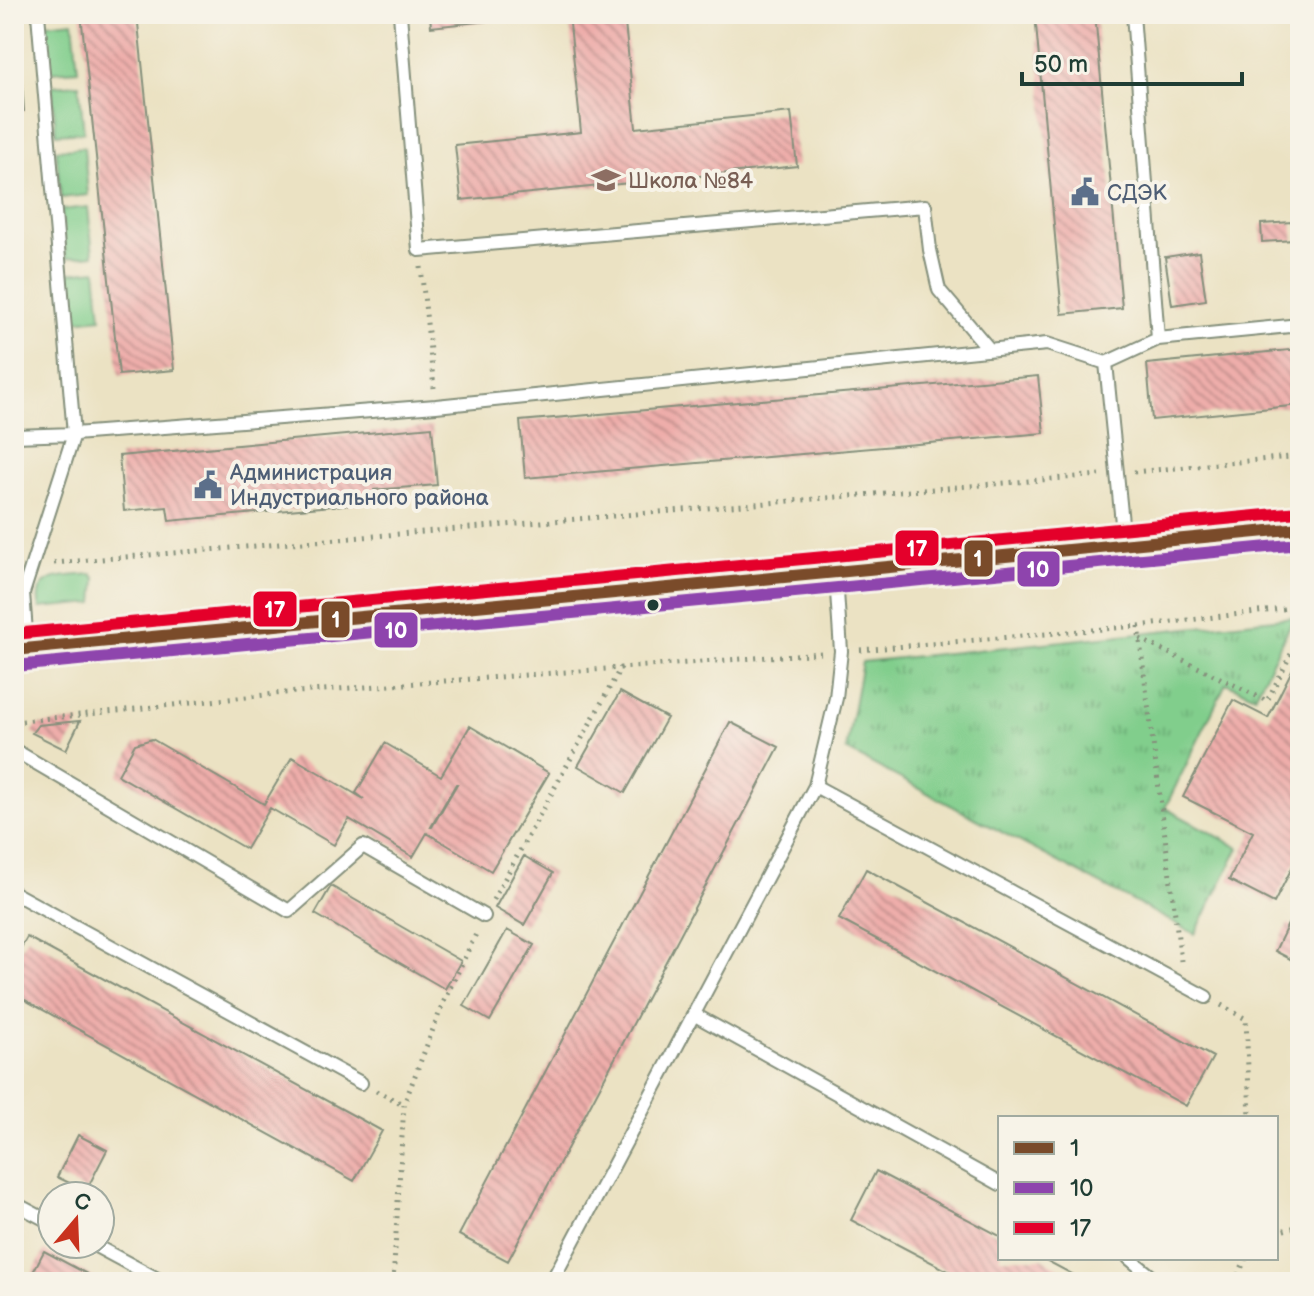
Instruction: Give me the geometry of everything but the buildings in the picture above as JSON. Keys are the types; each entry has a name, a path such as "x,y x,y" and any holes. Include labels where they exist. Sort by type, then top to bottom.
{"street":[{"path":"20,649 1300,528"}],"lane":[{"path":"20,649 23,593 74,434 38,14"},
{"path":"400,14 419,250 925,206 939,290 989,349"},
{"path":"1133,14 1158,339"},
{"path":"14,436 436,406 1047,344 1106,363 1158,339 1300,325"},
{"path":"1106,363 1124,543"},
{"path":"559,1282 553,1279 815,786 836,698 841,651 836,574"},
{"path":"14,750 289,911 363,846 484,916"},
{"path":"815,786 1206,997"},
{"path":"14,893 361,1083"},
{"path":"695,1015 998,1183"},
{"path":"14,1203 36,1215"},
{"path":"116,1257 163,1282"},
{"path":"1131,1260 1158,1282"}],"path":[{"path":"419,250 436,406"},
{"path":"33,564 1300,456"},
{"path":"14,722 284,693 1138,626 1300,607"},
{"path":"1138,626 1185,986"},
{"path":"1140,639 1267,701 1295,646 1300,627"},
{"path":"393,1282 404,1104 444,1001 484,916 621,667"},
{"path":"1206,997 1246,1019 1250,1116"},
{"path":"361,1083 404,1104"},
{"path":"1278,1232 1300,1226"},
{"path":"1235,1282 1245,1260"}],"green space":[{"path":"73,21 78,70 50,72 46,24"},
{"path":"79,84 84,132 56,134 52,86"},
{"path":"84,147 88,195 61,198 56,150"},
{"path":"88,207 93,255 66,258 61,210"},
{"path":"96,270 101,318 74,321 69,273"},
{"path":"92,574 96,579 94,603 40,608 39,596 46,582"},
{"path":"1294,617 1255,696 1226,683 1165,808 1239,848 1195,934 846,750 862,662"}],"transit line":[{"name":"17","path":"14,634 1298,512"},
{"name":"1","path":"14,650 1300,528"},
{"name":"10","path":"15,666 1300,544"}],"place":[{"name":"Школа №84","path":"606,180"},
{"name":"СДЭК","path":"1085,192"},
{"name":"Администрация Индустриального района","path":"208,485"}]}
